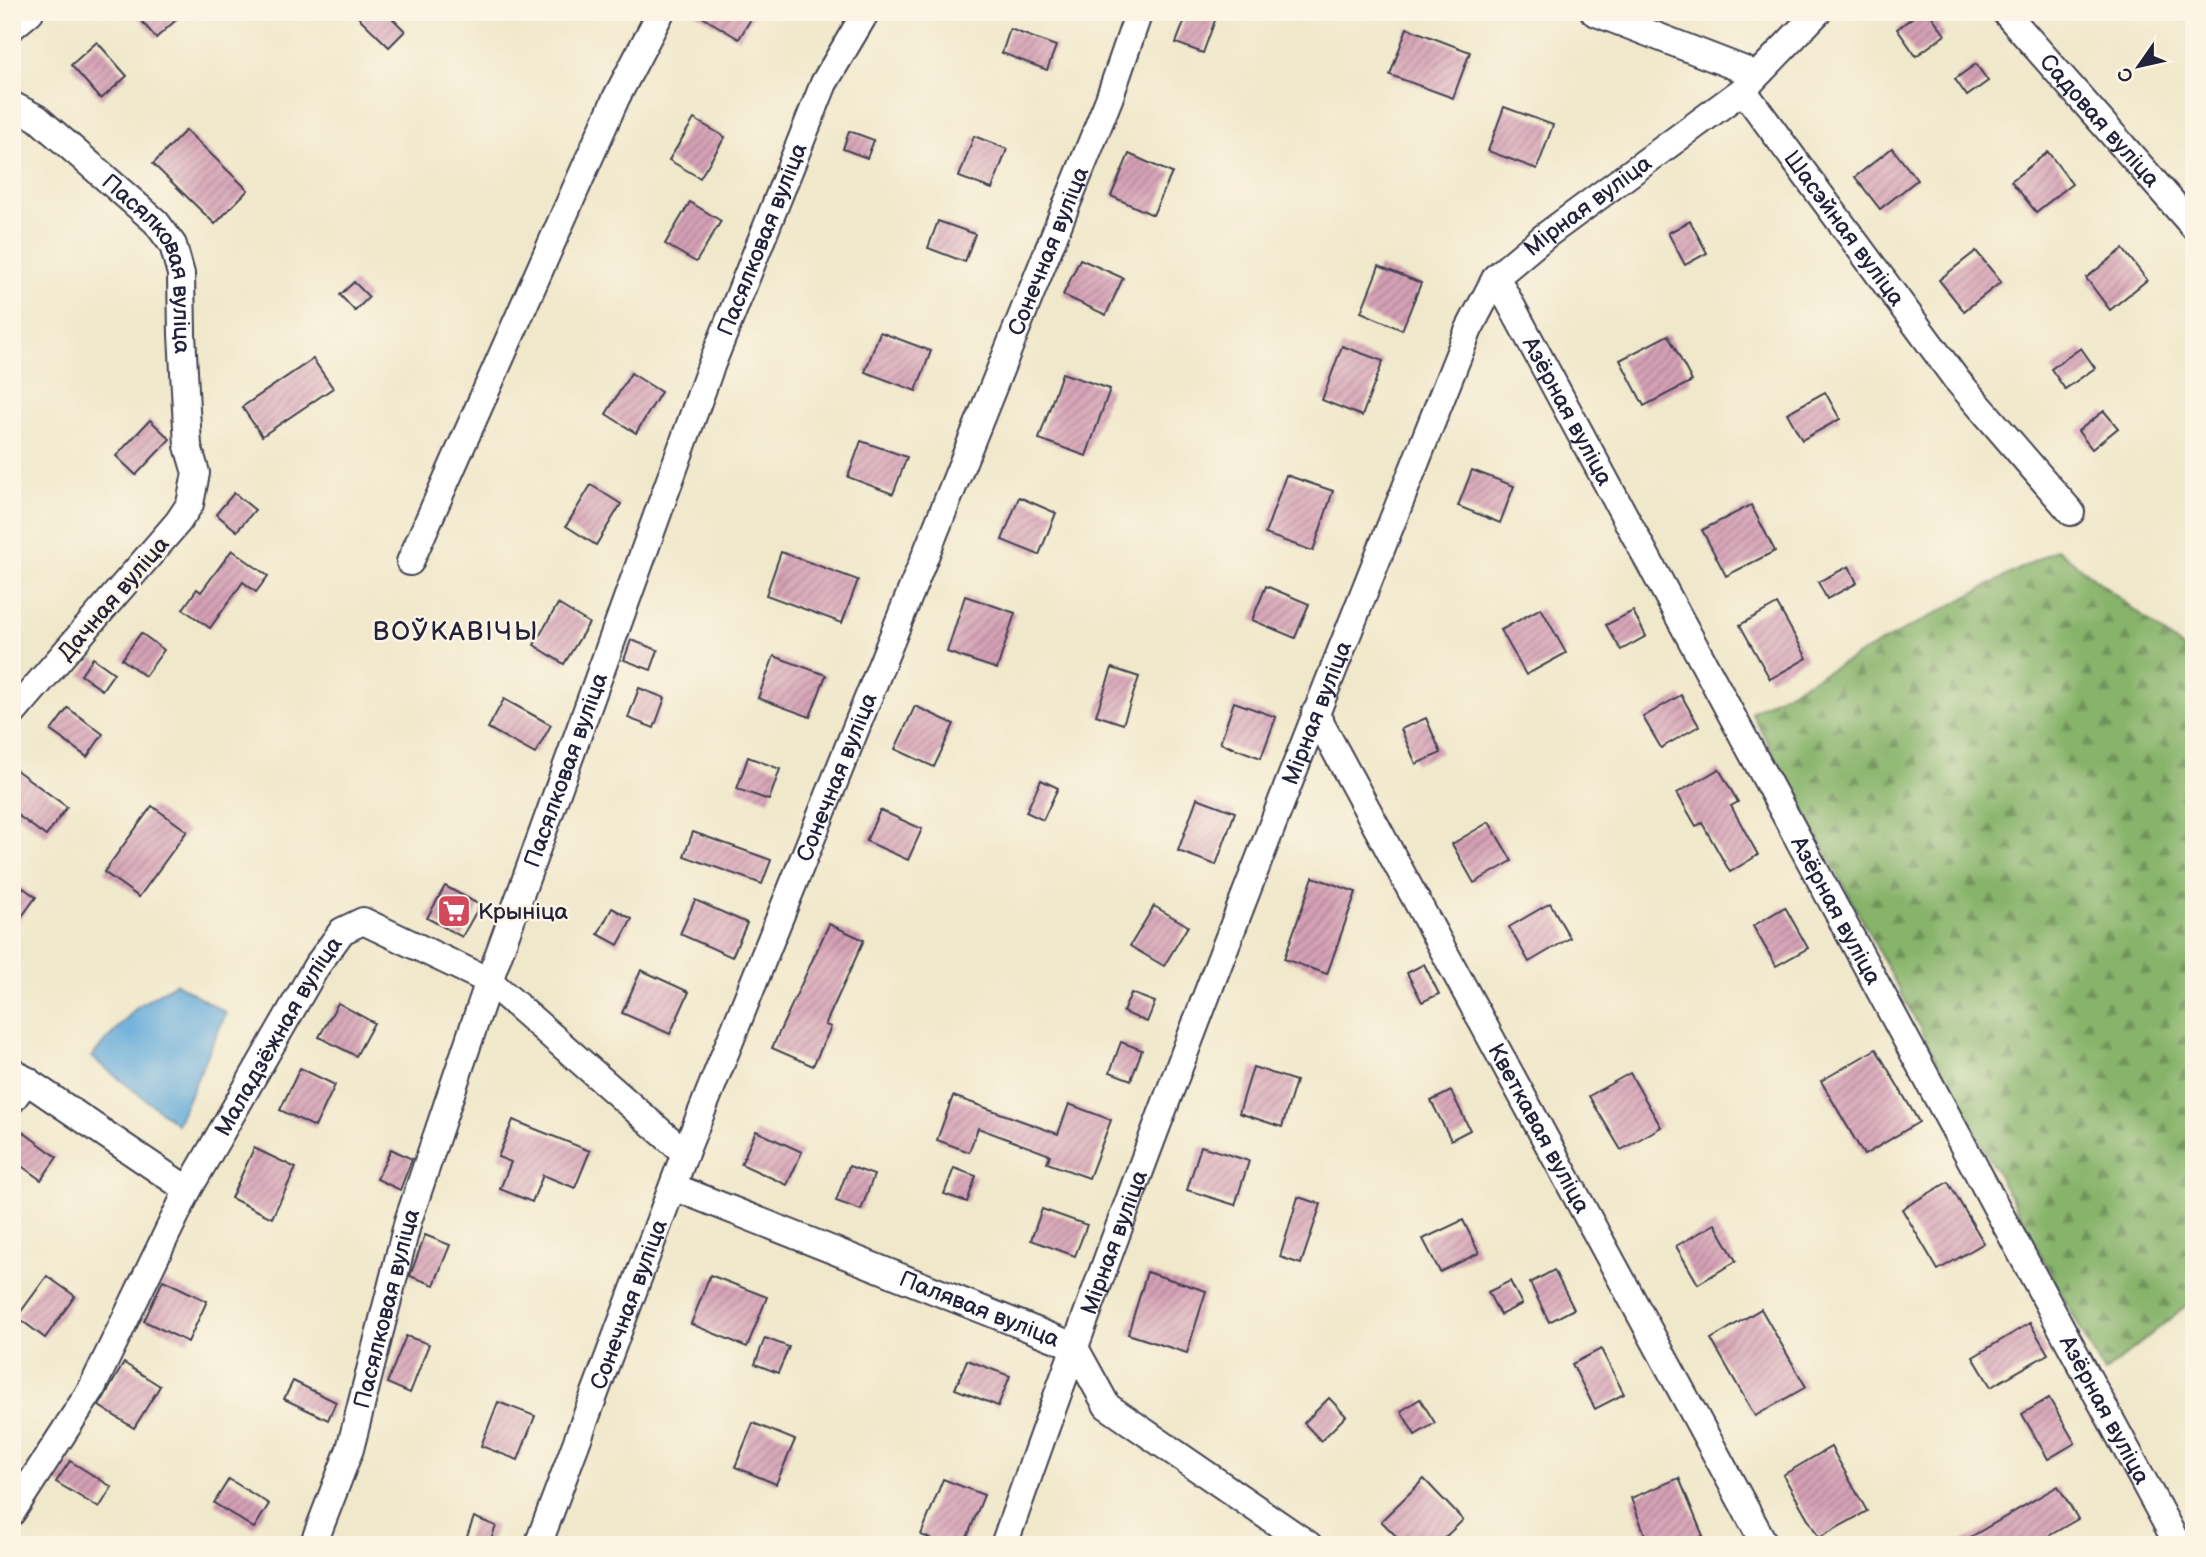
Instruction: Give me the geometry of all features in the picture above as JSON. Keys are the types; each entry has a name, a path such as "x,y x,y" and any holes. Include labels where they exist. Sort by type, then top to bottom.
{"street":[{"path":"12,27 30,12"},
{"path":"410,562 617,98 662,12"},
{"name":"Пасялковая вуліца","path":"313,1545 350,1449 408,1221 489,981 711,366 824,83 866,12"},
{"name":"Сонечная вуліца","path":"538,1545 685,1153 1104,111 1139,12"},
{"path":"1594,12 1755,74 1743,90"},
{"name":"Мірная вуліца","path":"1004,1545 1074,1346 1315,713 1469,328 1496,277 1545,236 1743,90 1818,12"},
{"name":"Садовая вуліца","path":"2004,12 2194,227"},
{"name":"Шасэйная вуліца","path":"1743,90 1956,379 2071,512"},
{"name":"Пасялковая вуліца","path":"12,104 37,118 156,222 173,245 181,274 181,334 188,446 196,473"},
{"name":"Азёрная вуліца","path":"1496,277 2178,1545"},
{"name":"Дачная вуліца","path":"12,714 178,522 190,504 196,473"},
{"name":"Кветкавая вуліца","path":"1315,713 1765,1545"},
{"name":"Маладзёжная вуліца","path":"12,1512 91,1390 188,1190 316,967 342,931 363,921 489,981 685,1153"},
{"path":"17,1083 188,1190"},
{"name":"Палявая вуліца","path":"674,1187 1074,1346 1107,1406 1309,1545"}],"green space":[{"path":"2057,549 2194,657 2194,1299 2104,1373 1751,712"}],"water":[{"path":"176,983 226,1013 177,1124 91,1057 137,1007"}],"building":[{"path":"134,12 185,12 156,38"},
{"path":"353,12 386,12 405,31 389,47"},
{"path":"694,12 755,12 739,39"},
{"path":"1188,12 1218,12 1203,53 1176,43"},
{"path":"1920,12 1929,12 1945,35 1916,56 1897,29"},
{"path":"1407,28 1470,52 1453,98 1390,75"},
{"path":"1010,29 1056,46 1047,70 1002,53"},
{"path":"97,42 127,76 101,99 71,65"},
{"path":"1976,64 1988,81 1967,96 1955,79"},
{"path":"1504,107 1553,125 1537,169 1488,151"},
{"path":"694,119 725,137 700,178 669,160"},
{"path":"186,130 248,190 215,224 153,164"},
{"path":"849,131 874,140 867,158 843,149"},
{"path":"974,136 1007,149 992,189 959,177"},
{"path":"1892,148 1917,180 1880,209 1855,177"},
{"path":"2048,152 2072,184 2036,212 2011,181"},
{"path":"1129,154 1172,173 1153,215 1111,196"},
{"path":"690,202 721,221 696,262 665,244"},
{"path":"938,221 975,234 965,262 928,248"},
{"path":"1690,221 1707,253 1685,265 1668,233"},
{"path":"2123,249 2147,280 2110,310 2086,278"},
{"path":"1976,251 2001,282 1964,311 1939,280"},
{"path":"1080,259 1123,278 1106,315 1063,295"},
{"path":"1379,266 1421,283 1402,330 1361,312"},
{"path":"354,282 369,297 355,311 340,295"},
{"path":"880,332 931,351 916,391 865,372"},
{"path":"1668,335 1692,381 1644,406 1620,360"},
{"path":"1342,346 1383,361 1362,416 1322,400"},
{"path":"2081,348 2095,368 2065,389 2051,369"},
{"path":"313,359 333,388 262,436 242,407"},
{"path":"631,373 661,392 636,433 606,414"},
{"path":"1062,373 1110,389 1086,456 1039,439"},
{"path":"1825,392 1840,419 1802,440 1787,413"},
{"path":"2104,411 2118,428 2092,449 2078,431"},
{"path":"150,420 170,439 136,475 116,456"},
{"path":"861,441 907,457 893,494 848,477"},
{"path":"1472,470 1514,486 1500,523 1458,506"},
{"path":"1286,475 1333,491 1313,551 1265,534"},
{"path":"591,485 621,504 596,545 566,526"},
{"path":"234,493 255,510 237,531 216,514"},
{"path":"1019,497 1056,513 1039,555 1002,540"},
{"path":"1751,505 1775,551 1726,576 1702,530"},
{"path":"232,550 268,576 256,592 243,582 210,628 183,609 197,589 201,592"},
{"path":"781,552 858,580 842,623 766,595"},
{"path":"1849,566 1857,583 1827,599 1818,582"},
{"path":"1266,586 1309,604 1295,638 1252,620"},
{"path":"965,596 1015,613 997,669 947,652"},
{"path":"558,604 589,623 564,664 534,645"},
{"path":"1777,604 1807,658 1770,679 1740,625"},
{"path":"1541,608 1566,653 1526,675 1501,630"},
{"path":"1633,611 1646,636 1621,650 1606,625"},
{"path":"141,633 164,650 145,676 122,659"},
{"path":"631,640 658,650 651,670 624,660"},
{"path":"774,656 826,675 810,717 758,698"},
{"path":"93,658 114,673 102,690 81,675"},
{"path":"1112,668 1139,677 1123,724 1096,715"},
{"path":"639,688 665,698 654,728 628,718"},
{"path":"1681,695 1699,726 1661,748 1643,717"},
{"path":"504,699 551,725 535,754 488,728"},
{"path":"1234,702 1276,717 1261,758 1220,743"},
{"path":"915,706 954,724 934,767 895,749"},
{"path":"68,708 103,734 87,757 51,731"},
{"path":"1426,718 1441,753 1416,764 1401,729"},
{"path":"748,757 780,769 769,800 737,789"},
{"path":"12,767 67,807 46,836 12,811"},
{"path":"1719,769 1738,802 1731,806 1758,855 1730,872 1702,823 1696,826 1677,793"},
{"path":"1041,780 1058,788 1043,820 1026,812"},
{"path":"1197,798 1235,812 1216,865 1178,851"},
{"path":"152,806 187,831 139,897 104,872"},
{"path":"880,810 922,829 908,860 866,841"},
{"path":"1489,822 1512,861 1474,883 1452,844"},
{"path":"693,832 771,860 762,884 684,856"},
{"path":"1313,877 1356,892 1327,974 1284,959"},
{"path":"12,880 36,897 12,930"},
{"name":"Крыніца","path":"445,886 480,905 462,937 427,918"},
{"path":"695,900 747,923 732,957 680,934"},
{"path":"1550,903 1570,938 1529,962 1509,927"},
{"path":"1154,906 1188,926 1164,966 1130,946"},
{"path":"1785,907 1808,948 1776,966 1753,926"},
{"path":"612,908 632,919 618,945 598,934"},
{"path":"829,924 864,940 825,1025 831,1027 813,1066 772,1048"},
{"path":"1424,964 1439,994 1422,1002 1407,973"},
{"path":"641,970 689,992 670,1034 622,1013"},
{"path":"1131,993 1155,1002 1147,1022 1123,1012"},
{"path":"338,1003 374,1023 356,1056 319,1037"},
{"path":"1121,1042 1142,1050 1131,1080 1110,1072"},
{"path":"1876,1049 1919,1122 1864,1155 1821,1081"},
{"path":"1253,1067 1296,1081 1282,1127 1239,1113"},
{"path":"300,1068 335,1085 315,1127 280,1110"},
{"path":"1630,1073 1661,1127 1621,1150 1589,1096"},
{"path":"1451,1091 1470,1130 1451,1140 1431,1101"},
{"path":"953,1096 1058,1134 1069,1104 1111,1120 1089,1178 1047,1163 1050,1155 978,1128 969,1152 937,1140"},
{"path":"513,1120 590,1151 575,1188 543,1175 532,1202 500,1189 511,1162 498,1157"},
{"path":"12,1124 57,1157 41,1180 12,1159"},
{"path":"756,1131 802,1152 787,1185 741,1164"},
{"path":"1201,1146 1249,1161 1235,1205 1187,1190"},
{"path":"254,1148 296,1168 272,1218 231,1198"},
{"path":"391,1149 412,1159 400,1190 377,1179"},
{"path":"849,1166 874,1175 861,1210 836,1201"},
{"path":"954,1168 976,1176 967,1202 944,1194"},
{"path":"1948,1182 1984,1243 1938,1270 1902,1209"},
{"path":"1298,1197 1321,1204 1301,1264 1280,1257"},
{"path":"1042,1209 1087,1225 1075,1256 1031,1240"},
{"path":"1463,1220 1479,1253 1440,1272 1423,1239"},
{"path":"1715,1224 1736,1261 1698,1284 1676,1246"},
{"path":"425,1235 450,1245 434,1285 410,1276"},
{"path":"1554,1270 1574,1309 1549,1322 1530,1283"},
{"path":"1147,1272 1206,1291 1187,1353 1128,1334"},
{"path":"710,1275 767,1297 747,1347 691,1324"},
{"path":"47,1276 75,1296 45,1338 17,1317"},
{"path":"163,1280 207,1301 188,1342 144,1321"},
{"path":"1510,1281 1522,1304 1500,1315 1488,1292"},
{"path":"1761,1309 1806,1387 1755,1416 1711,1339"},
{"path":"2030,1323 2048,1354 1991,1387 1973,1357"},
{"path":"406,1336 429,1344 410,1393 387,1383"},
{"path":"765,1338 789,1347 778,1373 755,1364"},
{"path":"1601,1349 1624,1394 1595,1409 1572,1364"},
{"path":"967,1360 1010,1376 998,1406 955,1389"},
{"path":"124,1363 160,1386 134,1428 99,1406"},
{"path":"293,1381 336,1402 328,1420 284,1399"},
{"path":"1329,1398 1346,1416 1321,1441 1304,1423"},
{"path":"2049,1398 2075,1443 2048,1459 2022,1414"},
{"path":"1420,1399 1435,1423 1415,1435 1401,1411"},
{"path":"498,1402 535,1416 518,1460 481,1446"},
{"path":"753,1423 795,1440 776,1484 735,1467"},
{"path":"1831,1447 1867,1511 1819,1538 1783,1475"},
{"path":"70,1461 112,1487 99,1508 56,1482"},
{"path":"1679,1478 1703,1536 1681,1545 1649,1545 1631,1498"},
{"path":"229,1479 269,1504 254,1528 214,1503"},
{"path":"943,1479 984,1495 964,1545 946,1545 921,1535"},
{"path":"1424,1479 1463,1520 1437,1545 1405,1545 1381,1521"},
{"path":"2058,1486 2078,1519 2033,1545 1957,1545"},
{"path":"474,1517 496,1526 489,1545 464,1545"}],"place":[{"name":"Крыніца","path":"454,911"}],"district":[{"name":"ВОЎКАВІЧЫ","path":"456,631"}]}
